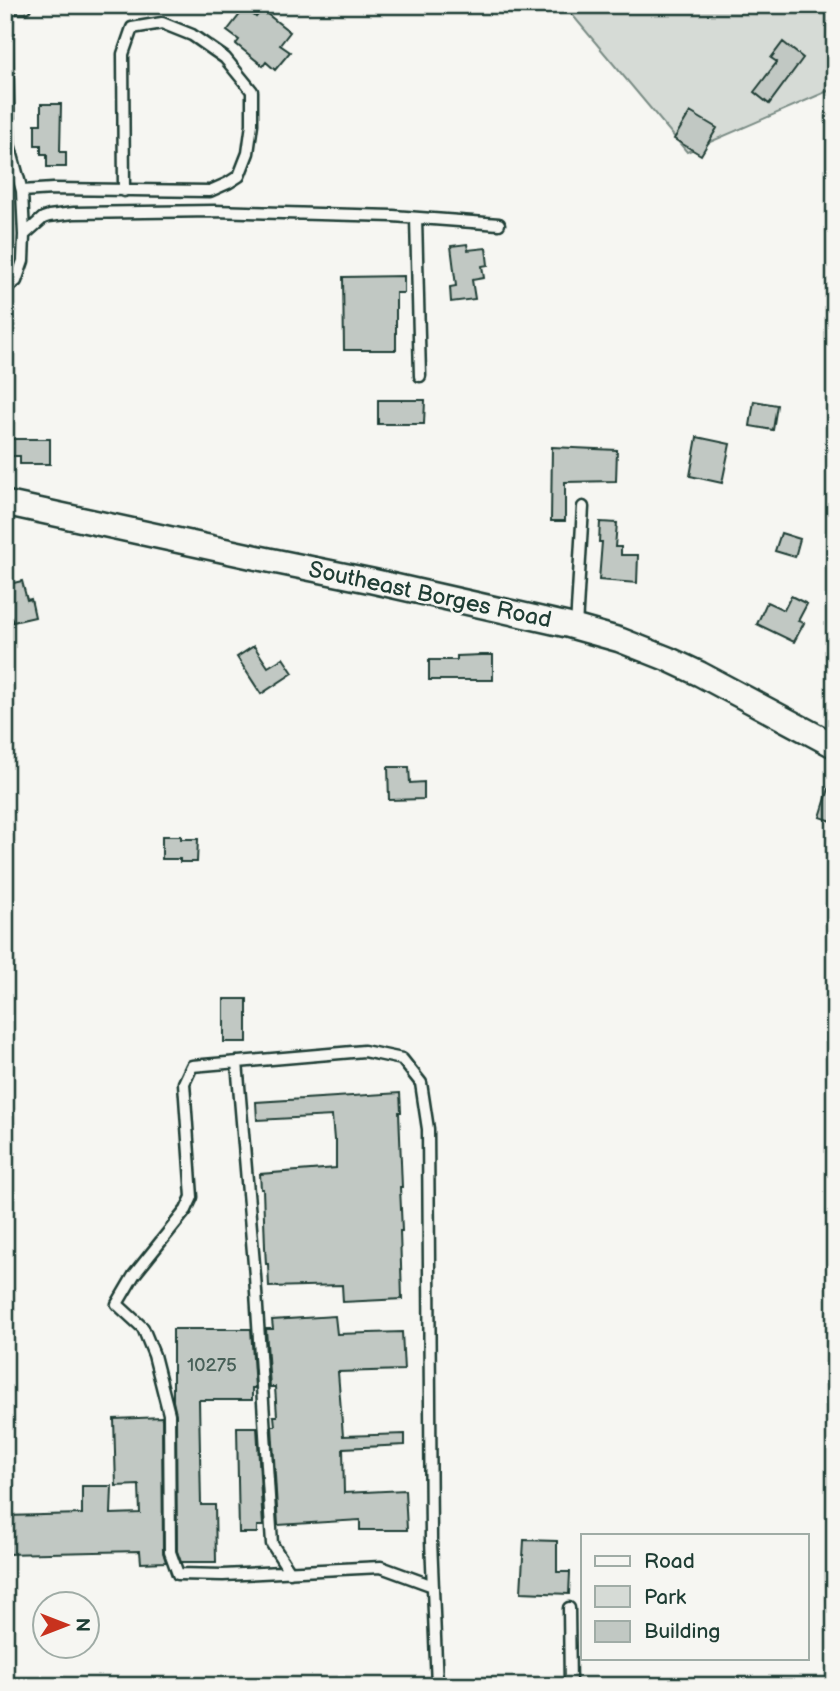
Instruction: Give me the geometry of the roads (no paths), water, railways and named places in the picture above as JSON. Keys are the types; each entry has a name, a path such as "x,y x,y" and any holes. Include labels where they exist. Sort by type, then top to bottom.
{"street":[{"name":"Southeast Borges Road","path":"5,503 576,627 632,645 689,668 835,746"}],"lane":[{"path":"5,289 16,281 23,261 24,235 22,191 9,144 6,14 14,7 25,7"},
{"path":"22,191 53,190 124,191 210,191 239,176 248,152 252,124 251,91 225,58 192,35 162,23 132,28 123,54 124,191"},
{"path":"24,235 43,218 74,214 214,211 416,218 499,224"},
{"path":"416,218 420,376"},
{"path":"576,627 583,507"},
{"path":"433,1586 381,1567 223,1575 178,1574 170,1552 169,1415 154,1355 143,1328 117,1304 134,1275 186,1210 192,1197 184,1083 192,1066 364,1051 402,1059 421,1083 428,1129 431,1527 437,1686"},
{"path":"237,1062 255,1276 272,1544 290,1572"},
{"path":"569,1608 570,1686"}]}
